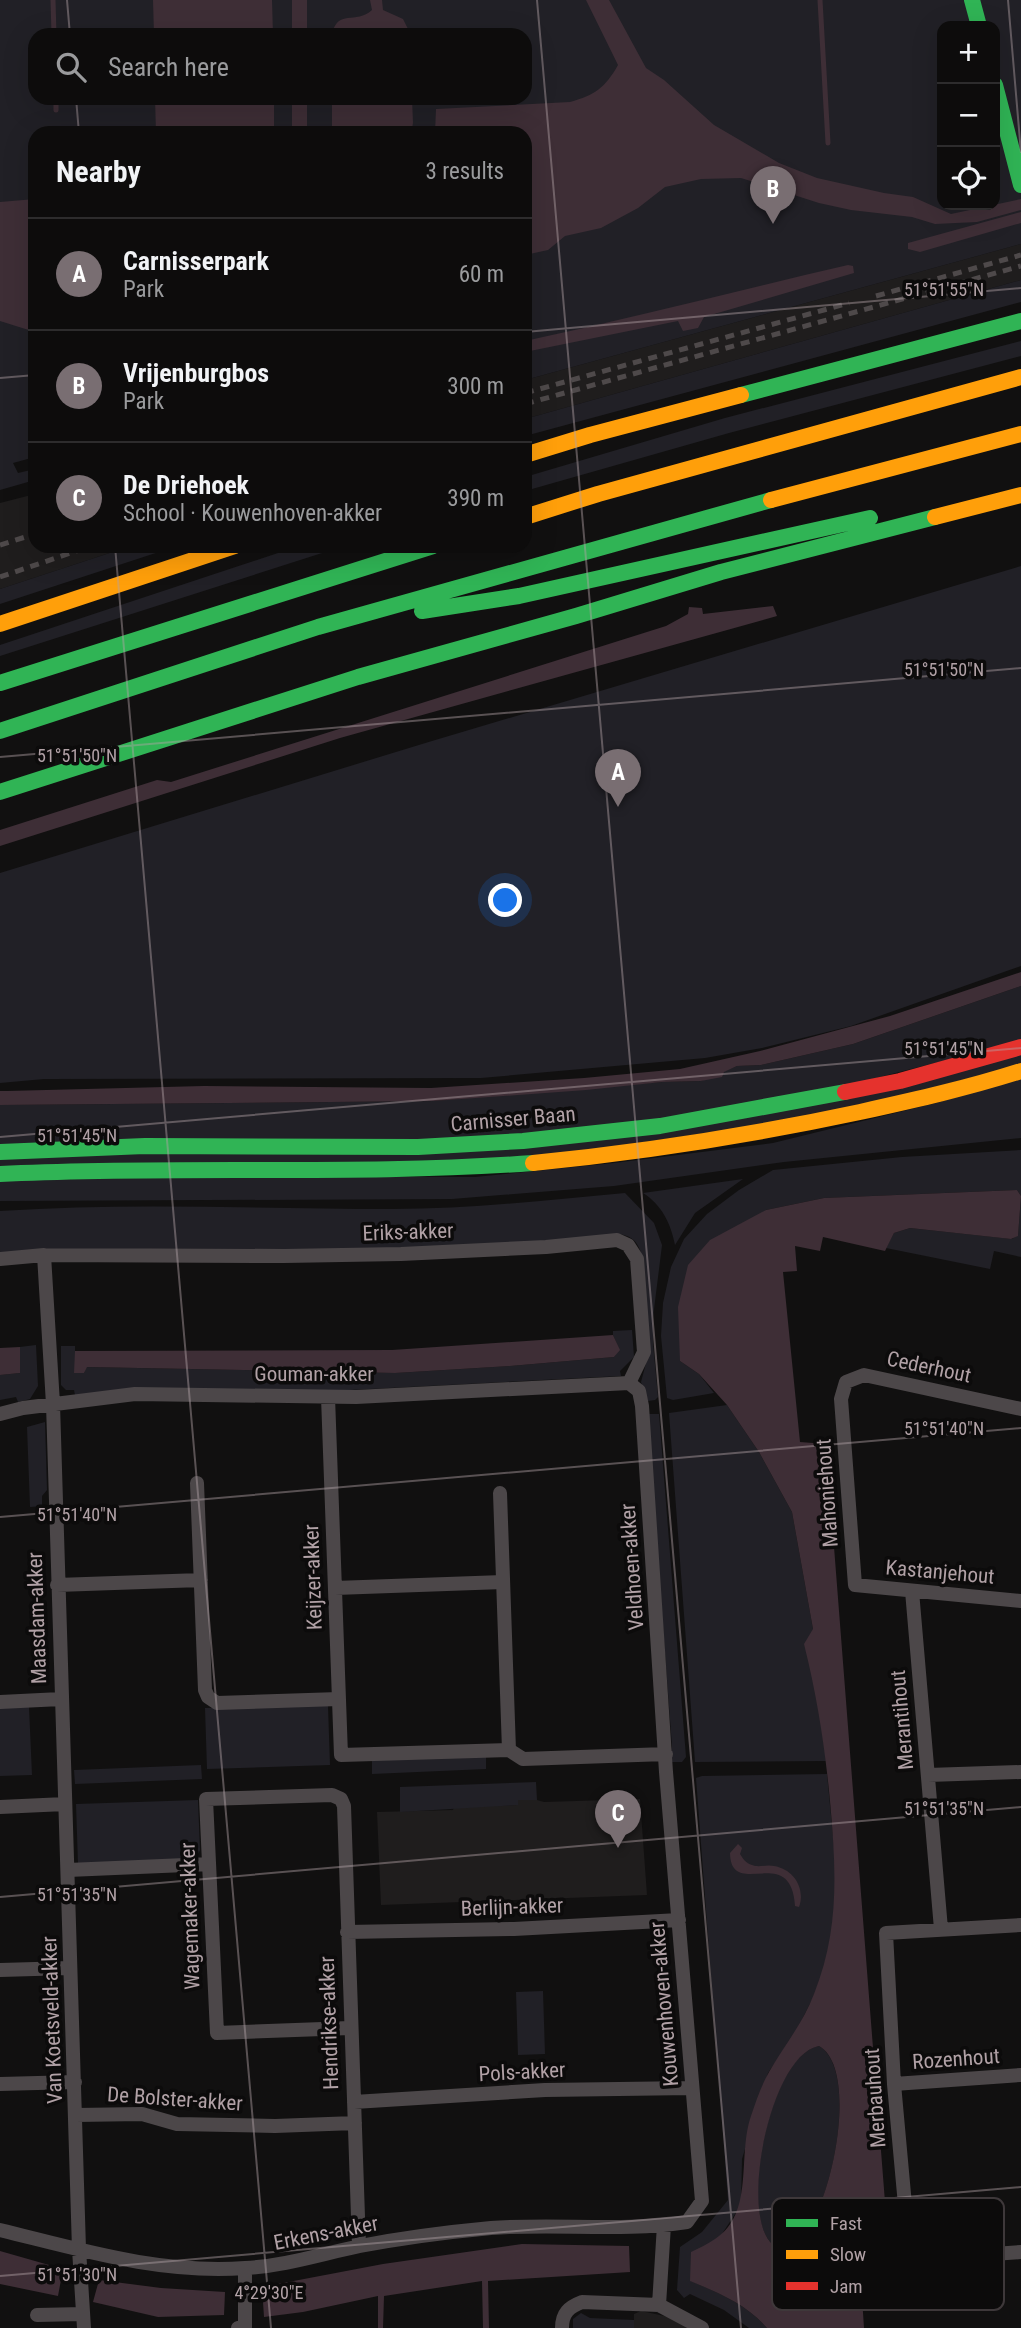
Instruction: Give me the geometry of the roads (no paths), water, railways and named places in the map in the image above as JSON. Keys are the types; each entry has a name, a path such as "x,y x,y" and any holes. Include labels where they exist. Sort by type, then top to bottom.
{"main road":[{"path":"972,0 978,21"},
{"path":"1000,105 1021,185"},
{"path":"532,453 590,435 1021,321"},
{"path":"532,515 598,494 1021,377"},
{"path":"0,731 318,627 668,527 1021,434"},
{"path":"318,627 519,596 818,528 1021,489"},
{"path":"0,792 358,677 576,617 721,572 1021,495"},
{"path":"0,624 214,553"},
{"path":"0,683 411,553"},
{"name":"Carnisser Baan","path":"0,1152 145,1146 418,1147 523,1141 660,1126 758,1110 900,1081 1021,1047"},
{"name":"Carnisser Baan","path":"0,1174 142,1169 419,1168 524,1163 664,1148 748,1134 891,1105 1021,1072"}],"street":[{"name":"Eriks-akker","path":"0,1259 44,1255 375,1254 546,1247 617,1240 628,1245 637,1259 644,1352 629,1383"},
{"path":"44,1255 53,1404"},
{"name":"Cederhout","path":"841,1399 846,1382 864,1375 1021,1409"},
{"name":"Gouman-akker","path":"0,1414 23,1408 135,1394 328,1397 629,1383"},
{"name":"Veldhoen-akker","path":"629,1383 639,1391 642,1406 666,1754"},
{"name":"Keijzer-akker","path":"328,1397 341,1755 509,1750"},
{"name":"Mahoniehout","path":"841,1399 855,1585"},
{"name":"Maasdam-akker","path":"53,1404 64,1788"},
{"path":"197,1483 205,1690 208,1697 217,1703 339,1699"},
{"path":"500,1493 509,1750 523,1759 666,1754"},
{"path":"57,1585 201,1580"},
{"path":"335,1588 503,1582"},
{"name":"Kastanjehout","path":"855,1585 1021,1601"},
{"name":"Merantihout","path":"912,1591 941,1929"},
{"path":"0,1702 61,1699"},
{"name":"Kouwenhoven-akker","path":"664,2225 687,2222 702,2201 666,1754"},
{"path":"928,1775 1021,1772"},
{"name":"Van Koetsveld-akker","path":"64,1788 83,2321"},
{"name":"Wagemaker-akker","path":"341,1799 332,1795 206,1799 216,2033 350,2028"},
{"name":"Hendrikse-akker","path":"341,1799 344,1807 359,2246"},
{"path":"0,1807 65,1804"},
{"path":"68,1870 209,1864"},
{"name":"Berlijn-akker","path":"347,1932 679,1920"},
{"path":"941,1929 1021,1924"},
{"name":"Merbauhout","path":"904,2198 894,2084 886,1933 941,1929"},
{"path":"0,1970 71,1968"},
{"name":"Rozenhout","path":"894,2084 1021,2075"},
{"path":"0,2084 75,2082"},
{"name":"Pols-akker","path":"354,2102 545,2090 692,2088"},
{"name":"De Bolster-akker","path":"76,2115 142,2114 177,2124 275,2126 355,2123"},
{"path":"659,2305 664,2225"},
{"name":"Erkens-akker","path":"0,2230 138,2264 194,2269 245,2268 291,2263 359,2246 490,2228 664,2225"},
{"path":"238,2328 245,2327 245,2268"},
{"path":"562,2328 562,2318 570,2307 582,2302 659,2305 702,2328"},
{"path":"37,2315 83,2321"}],"waterway":[{"path":"53,0 54,28"},
{"path":"820,0 828,143"},
{"path":"56,105 56,110"}],"railway":[{"path":"876,296 1021,255"},
{"path":"532,402 1021,266"},
{"path":"532,391 849,303"},
{"path":"0,545 28,536"},
{"path":"0,577 70,553"}],"place":[{"name":"Vrijenburgbos","path":"773,224"},
{"name":"Carnisserpark","path":"618,807"},
{"name":"De Driehoek","path":"618,1848"}]}
